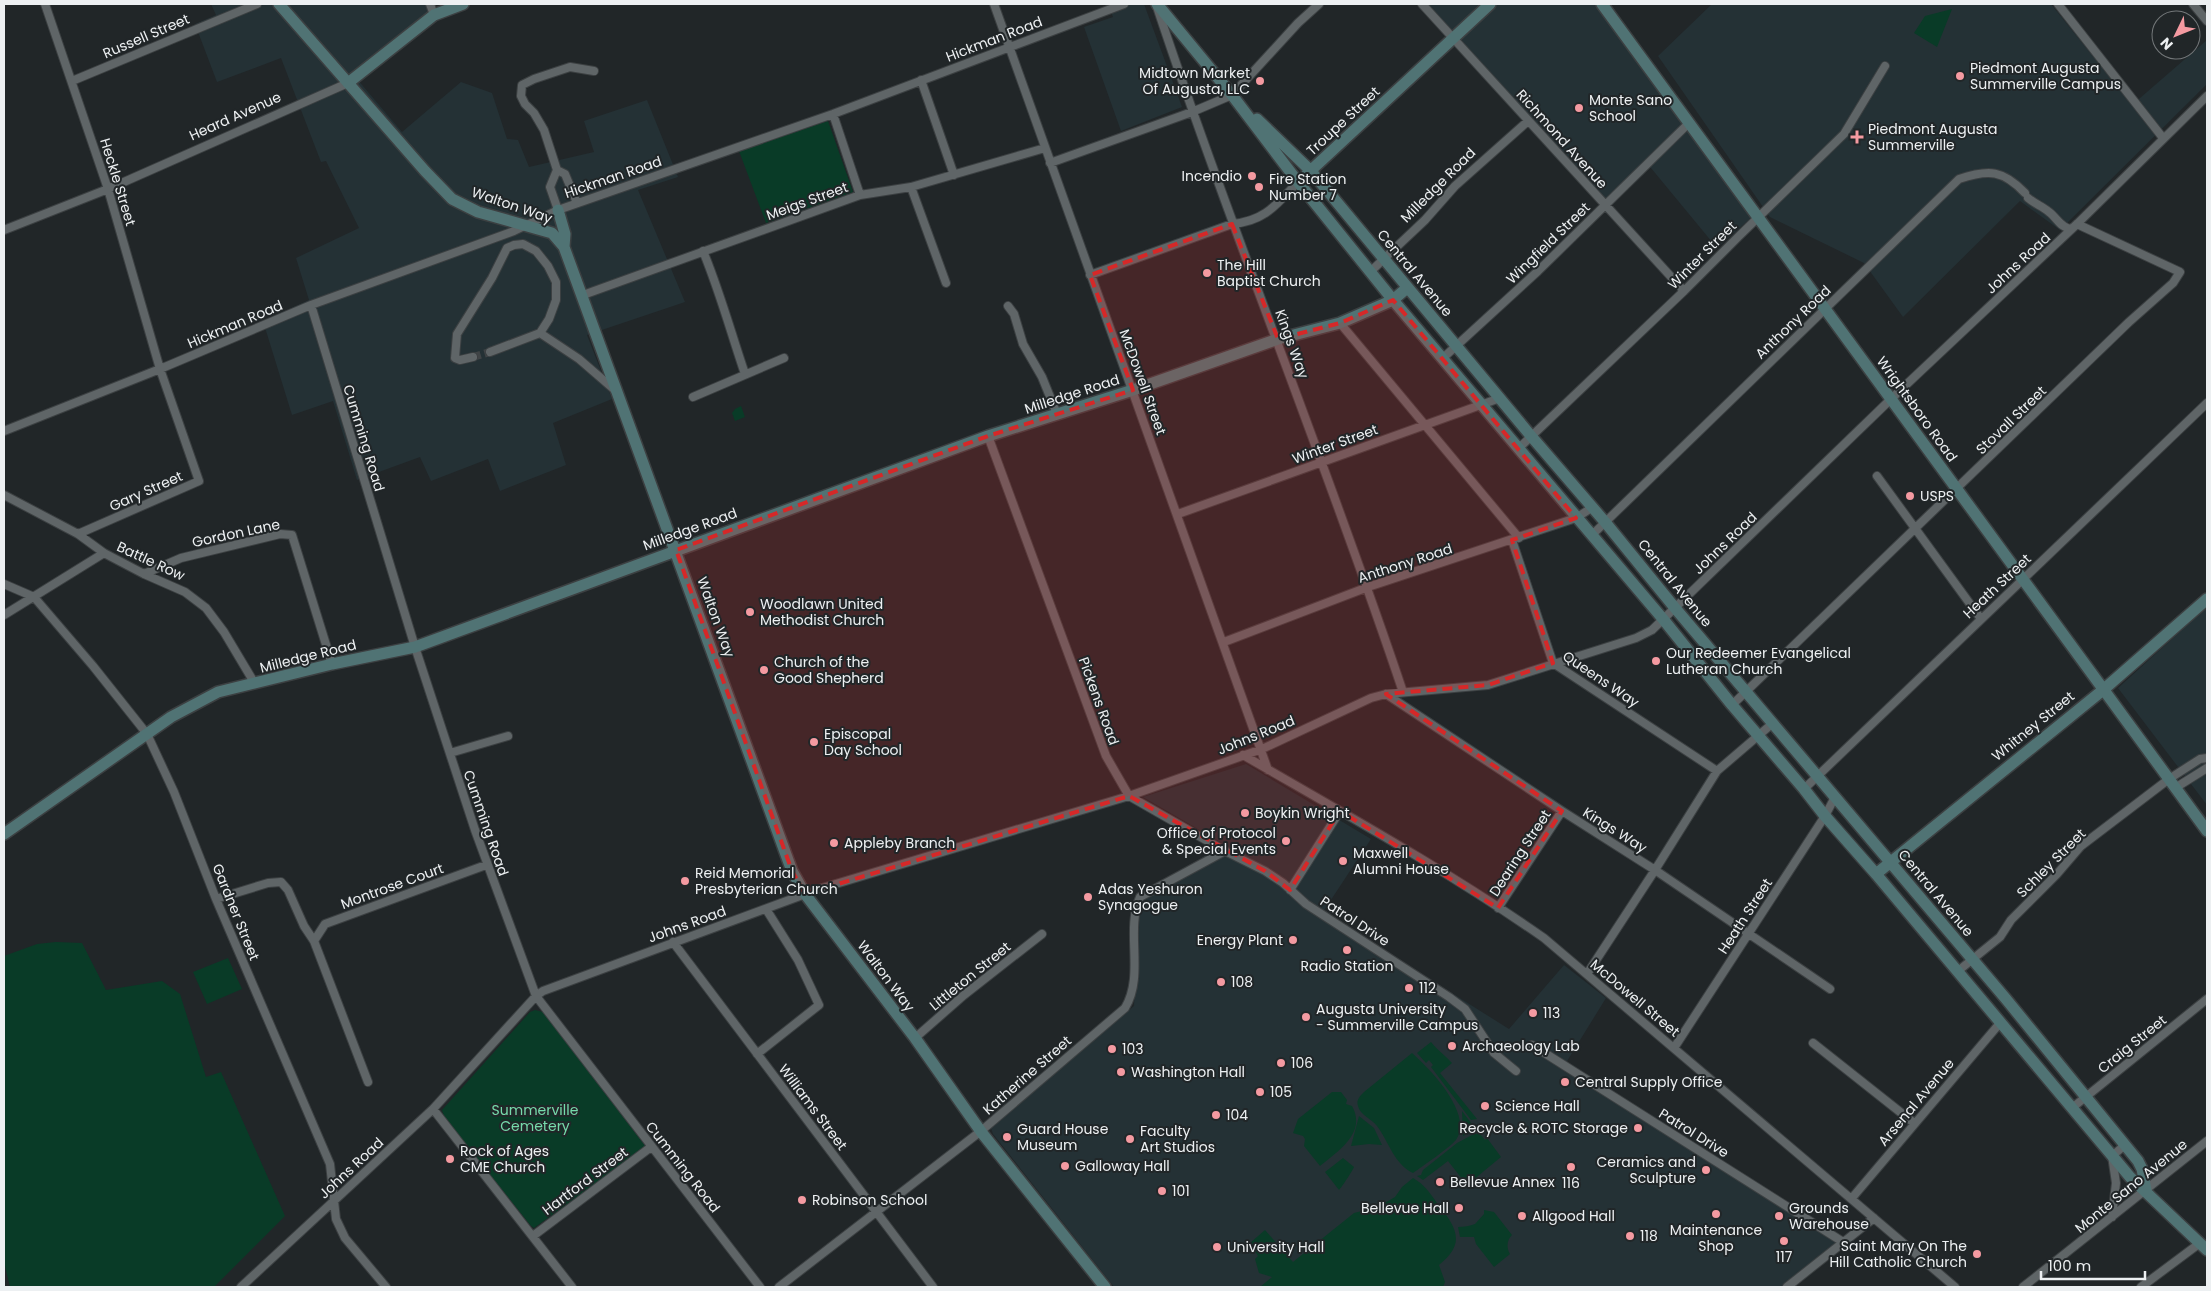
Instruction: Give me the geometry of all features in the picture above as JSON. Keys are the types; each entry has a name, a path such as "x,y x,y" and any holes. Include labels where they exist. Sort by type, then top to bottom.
{"main road":[{"name":"Walton Way","path":"279,4 425,171 452,198 478,212 552,233 564,247 792,871 806,894 915,1038 981,1131 1105,1287"},
{"name":"Heard Avenue","path":"348,82 432,9 463,4"},
{"name":"Central Avenue","path":"1156,4 1232,94 1298,182 1393,300 1663,619 1825,816 1958,971 2130,1177 2146,1190 2204,1247"},
{"name":"Troupe Street","path":"1298,182 1490,4"},
{"name":"Wrightsboro Road","path":"1602,4 2207,831"},
{"name":"Central Avenue","path":"1232,94 1311,171 1531,436 1593,507 1675,608 1972,960 2141,1164 2146,1190"},
{"path":"558,210 565,234 564,247"},
{"name":"Milledge Road","path":"4,834 189,706 218,692 332,664 415,647 988,436 1133,390 1278,339 1340,323 1393,300 1407,288"},
{"name":"Whitney Street","path":"1876,874 2103,690 2207,599"}],"street":[{"name":"Heckle Street","path":"45,4 108,189 160,369"},
{"name":"Russell Street","path":"72,81 257,4"},
{"name":"McDowell Street","path":"994,4 1090,275 1224,642 1268,770"},
{"name":"Hickman Road","path":"4,432 311,305 514,231 558,210 833,114 1124,4"},
{"name":"Kings Way","path":"1156,4 1232,224 1278,339 1320,462 1368,587 1403,692"},
{"path":"1050,163 1192,112 1232,94 1319,4"},
{"name":"Richmond Avenue","path":"1422,4 1684,291"},
{"path":"2058,4 2163,138"},
{"path":"2193,4 2207,21"},
{"name":"Winter Street","path":"1519,448 1684,291 1848,129 1886,66"},
{"path":"558,210 550,187 557,170 544,130 521,96 522,85 570,67 594,71"},
{"path":"921,80 954,175"},
{"name":"Heard Avenue","path":"4,230 108,189 348,82"},
{"name":"Johns Road","path":"240,1287 432,1109 536,996 544,991 806,894 1129,796 1262,750 1371,698 1403,692 1488,685 1636,638 1652,630 1891,399 2074,227 2207,96"},
{"path":"833,114 860,195"},
{"name":"Milledge Road","path":"1370,272 1425,220 1455,186 1528,121"},
{"name":"Wingfield Street","path":"1443,358 1606,206 1690,123"},
{"name":"Meigs Street","path":"583,295 860,195 911,187 1045,148"},
{"path":"557,170 565,174 577,203"},
{"name":"Anthony Road","path":"1592,535 1959,179 1974,174 1990,172 2002,175 2012,180 2037,206 2049,211 2065,228 2074,227"},
{"name":"Troupe Street","path":"1090,275 1232,224 1250,222 1264,216 1298,182"},
{"path":"911,187 946,283"},
{"name":"Stovall Street","path":"1732,705 2129,322 2173,283 2180,272 2074,227"},
{"path":"514,231 514,244"},
{"path":"473,357 460,360 456,358 457,334 492,278 507,248 514,244 523,244 536,251 548,266 556,282 556,300 549,319 540,333 490,352"},
{"path":"703,251 719,290 727,320 746,374"},
{"name":"Cumming Road","path":"311,305 415,647 486,865 536,996 760,1287"},
{"path":"1008,306 1014,314 1023,344 1042,377 1058,414"},
{"name":"Queens Way","path":"1340,323 1426,426 1515,539 1553,663 1718,771"},
{"path":"540,333 579,360 618,392"},
{"path":"693,397 784,358"},
{"name":"Gary Street","path":"78,534 199,481 160,369"},
{"name":"Winter Street","path":"1178,514 1500,398"},
{"name":"Heath Street","path":"1804,789 2207,403"},
{"name":"Pickens Road","path":"988,436 1106,756 1129,796"},
{"path":"1877,476 1981,618"},
{"name":"Battle Row","path":"4,495 78,534 104,553 144,574 185,592 206,608 224,632 256,684"},
{"name":"Anthony Road","path":"1224,642 1368,587 1576,518 1593,507"},
{"name":"Gordon Lane","path":"144,574 180,558 280,534 292,535 332,664"},
{"path":"4,616 104,553"},
{"name":"Gardner Street","path":"4,584 34,597 93,666 147,734 330,1164 336,1219 345,1238 386,1287"},
{"name":"Kings Way","path":"1386,694 1562,811 1656,870 1830,988"},
{"path":"1587,974 1656,870 1718,771 1772,723"},
{"path":"450,754 508,736"},
{"name":"McDowell Street","path":"1244,755 1340,811 1544,938 1955,1287"},
{"path":"2172,784 2200,759 2207,758"},
{"path":"2172,784 2207,768"},
{"name":"Schley Street","path":"1958,971 2000,937 2011,920 2058,874 2081,846 2172,784"},
{"path":"1129,796 1224,851 1265,871 1290,890 1340,811"},
{"name":"Heath Street","path":"1674,1048 1825,816 1835,797"},
{"name":"Dearing Street","path":"1498,908 1562,811"},
{"name":"Katherine Street","path":"779,1287 981,1131 1124,1008 1131,992 1135,908 1140,897 1224,851"},
{"name":"Montrose Court","path":"314,941 326,924 486,865"},
{"path":"216,899 268,883 280,882 288,890 296,913 314,941 368,1082"},
{"name":"Patrol Drive","path":"1290,890 1306,904 1465,1009 1494,1054 1516,1071"},
{"path":"757,1054 819,1005 798,960 766,909"},
{"name":"Littleton Street","path":"915,1038 964,995 1042,934"},
{"name":"Williams Street","path":"673,942 933,1287"},
{"name":"Craig Street","path":"2072,1108 2207,999"},
{"name":"Arsenal Avenue","path":"1852,1198 2000,1023"},
{"path":"1813,1043 1914,1123"},
{"name":"Patrol Drive","path":"1532,1045 1844,1242"},
{"path":"432,1109 572,1287"},
{"name":"Monte Sano Avenue","path":"2023,1287 2207,1141"},
{"path":"2112,1217 2116,1183 2112,1156 2125,1145"},
{"name":"Hartford Street","path":"533,1236 652,1147"},
{"path":"1787,1287 1874,1218"},
{"path":"2140,1287 2204,1247"}],"highlighted area":[{"path":"1232,224 1278,339 1340,323 1393,300 1576,518 1512,540 1553,663 1488,685 1386,694 1562,811 1498,908 1340,811 1290,890 1265,871 1129,796 805,894 792,871 676,550 988,436 1133,390 1090,275"}],"shaded area":[{"path":"211,4 426,4 429,11 351,72 402,132 461,82 492,93 507,139 518,140 529,167 594,152 584,121 647,100 678,177 638,190 685,302 587,335 612,399 553,423 566,465 500,491 488,459 431,481 420,457 357,480 333,401 292,415 263,321 309,300 296,258 359,228 326,161 321,162 281,58 217,82 195,24 216,15"},
{"path":"1108,4 1144,4 1182,107 1121,131 1084,27 1113,17"},
{"path":"1427,4 1595,4 1752,217 1717,248 1646,162 1605,200"},
{"name":"Piedmont Augusta Summerville","path":"1712,4 2051,4 2132,105 2184,60 2201,60 2201,45 2207,40 2207,84 2060,230 2020,201 1903,317 1864,263 1770,217 1658,56"},
{"path":"2207,607 2207,805 2118,688"},
{"name":"Augusta University - Summerville Campus","path":"1246,764 1371,839 1323,912 1509,1029 1564,965 1606,998 1564,1066 1837,1243 1781,1287 1114,1287 993,1134 991,1128 1134,1006 1138,910 1144,901 1222,843 1143,797"}],"green space":[{"path":"1952,9 1937,47 1914,33 1925,16"},
{"path":"828,121 853,192 766,223 739,151"},
{"path":"741,406 745,417 735,421 732,413"},
{"path":"56,942 82,943 106,990 162,981 180,994 206,1077 221,1072 285,1216 214,1287 10,1287 4,1262 4,956 37,944"},
{"path":"228,958 242,989 207,1004 193,972"},
{"name":"Summerville Cemetery","path":"535,1010 543,1012 646,1147 534,1228 451,1126 442,1110 530,1012"},
{"path":"1431,1042 1452,1063 1440,1073 1477,1119 1471,1120 1431,1067 1433,1065 1429,1060 1426,1063 1417,1053"},
{"path":"1412,1053 1448,1093 1455,1105 1460,1129 1453,1143 1413,1173 1406,1169 1396,1158 1375,1123 1361,1112 1358,1104 1359,1098 1364,1092"},
{"path":"1332,1092 1341,1092 1347,1100 1346,1104 1352,1106 1356,1116 1356,1125 1353,1133 1342,1148 1320,1166 1304,1146 1305,1139 1303,1136 1293,1133 1298,1119"},
{"path":"1462,1111 1474,1127 1471,1132 1463,1136"},
{"path":"1359,1116 1374,1128 1382,1145 1351,1146"},
{"path":"1474,1134 1480,1134 1485,1140 1487,1138 1501,1157 1467,1185 1448,1161 1423,1180 1417,1176 1421,1175 1423,1170 1457,1143"},
{"path":"1343,1158 1354,1167 1339,1190 1325,1172"},
{"path":"1413,1178 1424,1186 1432,1196 1449,1220 1456,1235 1453,1249 1448,1257 1439,1265 1445,1282 1443,1287 1260,1287 1272,1277 1259,1273 1255,1259 1258,1256 1250,1243 1265,1230 1293,1262 1354,1213 1362,1211 1374,1215 1376,1208 1395,1197 1402,1187"},
{"path":"1484,1210 1494,1212 1512,1235 1508,1244 1510,1254 1494,1267 1476,1244 1474,1237 1460,1237 1458,1227 1475,1224 1484,1214"}],"tunnel":[{"path":"473,357 490,352"}],"place":[{"name":"Piedmont Augusta Summerville Campus","path":"1960,76"},
{"name":"Midtown Market Of Augusta, LLC","path":"1260,81"},
{"name":"Monte Sano School","path":"1579,108"},
{"name":"Piedmont Augusta Summerville","path":"1857,137"},
{"name":"Incendio","path":"1252,176"},
{"name":"Fire Station Number 7","path":"1259,187"},
{"name":"The Hill Baptist Church","path":"1207,273"},
{"name":"USPS","path":"1910,496"},
{"name":"Woodlawn United Methodist Church","path":"750,612"},
{"name":"Our Redeemer Evangelical Lutheran Church","path":"1656,661"},
{"name":"Church of the Good Shepherd","path":"764,670"},
{"name":"Episcopal Day School","path":"814,742"},
{"name":"Boykin Wright","path":"1245,813"},
{"name":"Office of Protocol & Special Events","path":"1286,841"},
{"name":"Appleby Branch","path":"834,843"},
{"name":"Maxwell Alumni House","path":"1343,861"},
{"name":"Reid Memorial Presbyterian Church","path":"685,881"},
{"name":"Adas Yeshuron Synagogue","path":"1088,897"},
{"name":"Energy Plant","path":"1293,940"},
{"name":"Radio Station","path":"1347,950"},
{"name":"108","path":"1221,982"},
{"name":"112","path":"1409,988"},
{"name":"113","path":"1533,1013"},
{"name":"Augusta University - Summerville Campus","path":"1306,1017"},
{"name":"Archaeology Lab","path":"1452,1046"},
{"name":"103","path":"1112,1049"},
{"name":"106","path":"1281,1063"},
{"name":"Washington Hall","path":"1121,1072"},
{"name":"Central Supply Office","path":"1565,1082"},
{"name":"105","path":"1260,1092"},
{"name":"Science Hall","path":"1485,1106"},
{"name":"104","path":"1216,1115"},
{"name":"Recycle & ROTC Storage","path":"1638,1128"},
{"name":"Guard House Museum","path":"1007,1137"},
{"name":"Faculty Art Studios","path":"1130,1139"},
{"name":"Rock of Ages CME Church","path":"450,1159"},
{"name":"Galloway Hall","path":"1065,1166"},
{"name":"116","path":"1571,1167"},
{"name":"Ceramics and Sculpture","path":"1706,1170"},
{"name":"Bellevue Annex","path":"1440,1182"},
{"name":"101","path":"1162,1191"},
{"name":"Robinson School","path":"802,1200"},
{"name":"Bellevue Hall","path":"1459,1208"},
{"name":"Maintenance Shop","path":"1716,1214"},
{"name":"Allgood Hall","path":"1522,1216"},
{"name":"Grounds Warehouse","path":"1779,1216"},
{"name":"118","path":"1630,1236"},
{"name":"117","path":"1784,1241"},
{"name":"University Hall","path":"1217,1247"},
{"name":"Saint Mary On The Hill Catholic Church","path":"1977,1254"}]}
